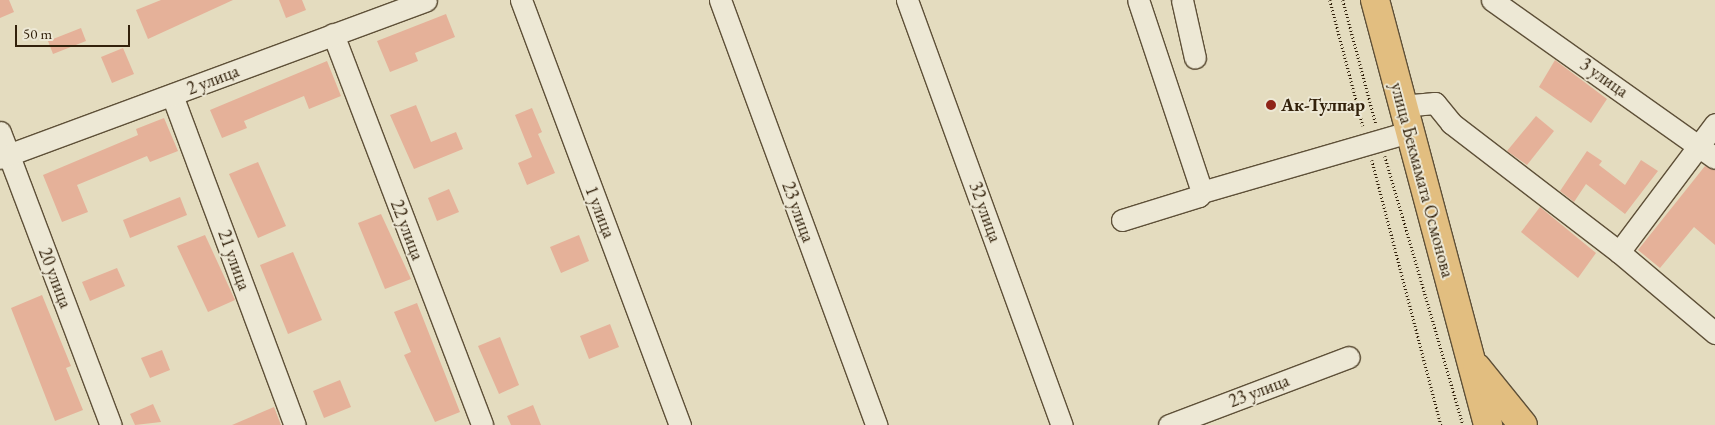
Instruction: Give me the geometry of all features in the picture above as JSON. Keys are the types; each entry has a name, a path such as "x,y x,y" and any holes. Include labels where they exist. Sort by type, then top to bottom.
{"highway":[{"name":"улица Бекмамата Осмонова","path":"1375,0 1401,106 1488,425"},
{"path":"1470,359 1523,425"}],"street":[{"name":"2 улица","path":"4,156 426,0"},
{"name":"1 улица","path":"521,0 680,425"},
{"name":"23 улица","path":"720,0 876,425"},
{"name":"32 улица","path":"907,0 1062,425"},
{"path":"1138,0 1202,192"},
{"path":"1182,0 1195,58"},
{"name":"3 улица","path":"1492,0 1698,144 1715,158"},
{"name":"22 улица","path":"332,34 482,425"},
{"name":"21 улица","path":"172,95 295,425"},
{"path":"1401,106 1435,103 1451,123 1620,252 1715,333"},
{"path":"1620,252 1698,144 1715,124"},
{"name":"20 улица","path":"0,132 4,156 111,425"},
{"path":"1122,220 1199,196 1202,192 1408,132"},
{"name":"23 улица","path":"1169,425 1349,357"}],"path":[{"path":"1330,0 1463,425"},
{"path":"1343,0 1374,142 1441,425"}],"building":[{"path":"0,0 9,0 14,12 0,18"},
{"path":"161,0 233,0 148,39 136,10"},
{"path":"279,0 302,0 306,10 286,18"},
{"path":"446,14 455,37 415,53 418,61 390,72 377,41"},
{"path":"81,28 86,41 53,54 48,41"},
{"path":"123,48 134,74 112,83 101,57"},
{"path":"1555,60 1607,99 1591,123 1539,87"},
{"path":"327,61 341,96 309,109 304,96 244,121 247,128 222,138 210,110"},
{"path":"416,105 431,142 456,132 463,149 414,169 390,115"},
{"path":"532,108 542,132 538,134 555,173 527,185 518,163 532,157 515,115"},
{"path":"1536,116 1554,131 1527,165 1507,151"},
{"path":"164,118 178,151 150,162 147,156 77,185 88,212 62,222 43,175 138,135 136,129"},
{"path":"1587,151 1602,161 1599,165 1625,185 1641,160 1658,171 1625,214 1586,184 1574,202 1560,191"},
{"path":"258,162 286,226 258,238 229,174"},
{"path":"1705,166 1715,170 1715,245 1694,227 1660,268 1638,250"},
{"path":"449,189 459,212 437,221 428,198"},
{"path":"180,197 187,215 130,238 123,220"},
{"path":"1540,207 1596,253 1578,278 1521,232"},
{"path":"381,214 411,279 385,289 358,223"},
{"path":"205,235 235,300 208,312 177,246"},
{"path":"579,235 589,261 561,273 550,247"},
{"path":"293,252 322,320 288,334 260,265"},
{"path":"117,268 125,286 90,301 82,282"},
{"path":"42,295 71,366 66,368 83,410 55,421 11,308"},
{"path":"417,303 460,412 435,422 404,355 411,352 394,312"},
{"path":"610,324 619,347 589,359 580,336"},
{"path":"500,337 519,385 499,394 478,346"},
{"path":"162,350 170,370 150,378 141,358"},
{"path":"340,380 351,407 324,418 313,391"},
{"path":"153,404 161,422 135,425 130,414"},
{"path":"533,405 541,425 511,425 507,416"},
{"path":"274,407 281,425 232,425"}],"place":[{"name":"Ак-Тулпар","path":"1271,105"}]}
